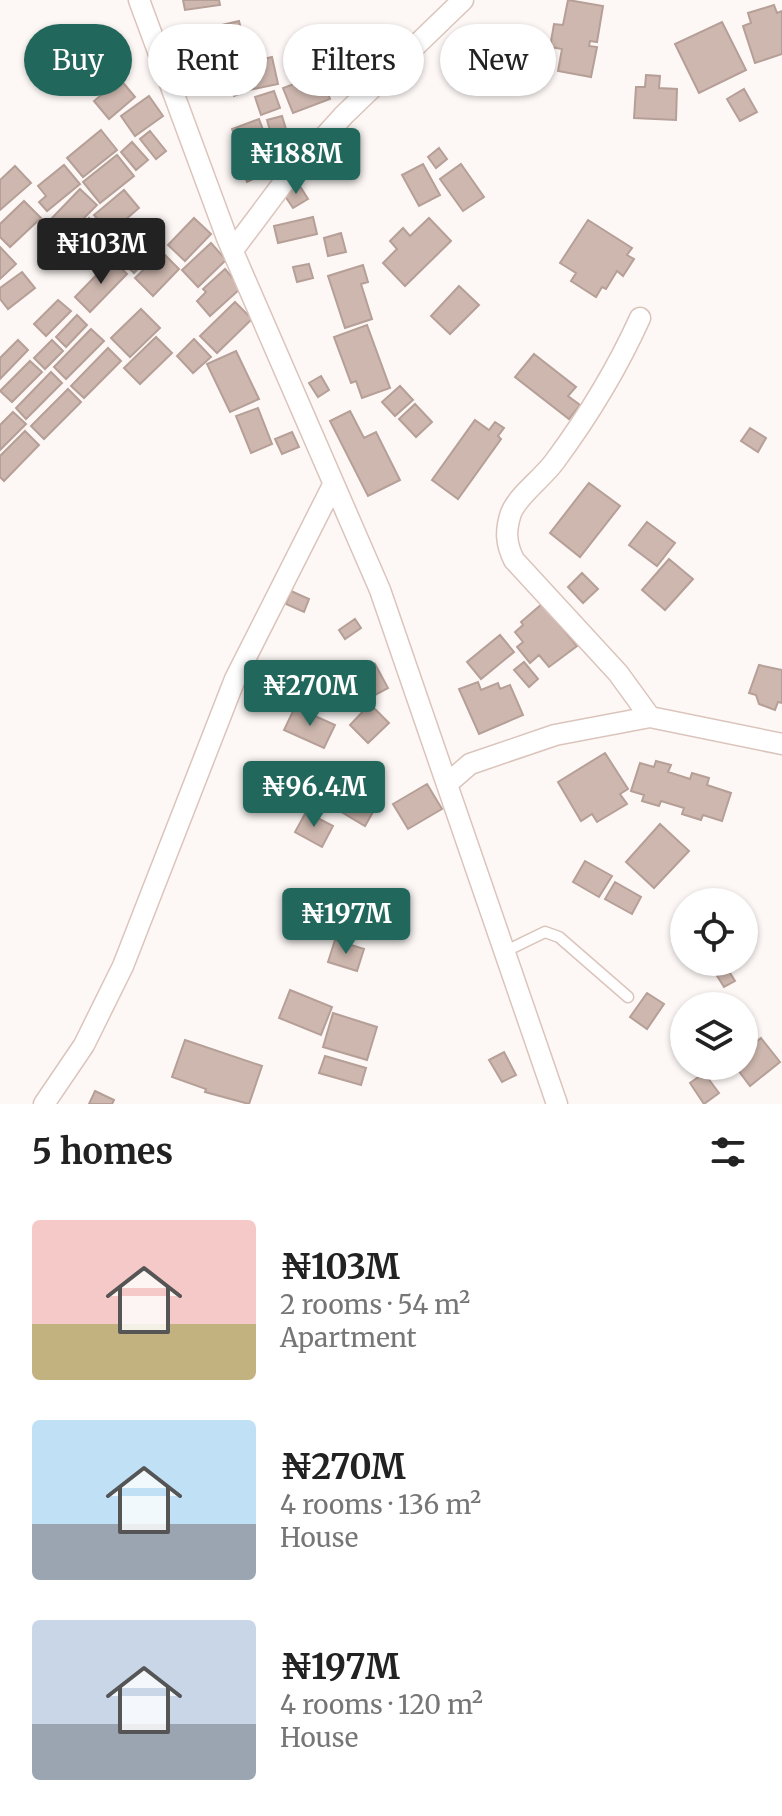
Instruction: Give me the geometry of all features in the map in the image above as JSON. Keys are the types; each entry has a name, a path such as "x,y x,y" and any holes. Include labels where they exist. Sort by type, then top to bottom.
{"street":[{"path":"139,0 233,250 380,590 557,1104"},
{"path":"233,250 287,178 325,136 463,0"},
{"path":"640,318 620,363 581,426 547,472 512,511 505,543 514,560 618,673 650,717"},
{"path":"44,1104 84,1045 123,966 235,679 333,485"},
{"path":"447,784 470,764 555,735 650,717 782,744"}],"lane":[{"path":"504,952 545,932 559,937 628,997"}],"building":[{"path":"183,0 219,0 220,5 185,10"},
{"path":"568,0 603,6 597,42 590,41 589,46 597,47 591,77 558,71 562,49 556,48 556,24 563,25"},
{"path":"774,5 777,13 782,11 782,54 755,63 743,26 751,23 748,13"},
{"path":"722,22 746,70 699,93 675,44"},
{"path":"272,57 278,84 267,86 267,58"},
{"path":"646,75 660,76 659,88 677,89 676,120 634,118 636,87 645,87"},
{"path":"744,89 757,112 740,121 727,99"},
{"path":"274,91 280,108 261,115 255,97 267,96"},
{"path":"132,93 135,97 109,119 94,101 100,96 132,96"},
{"path":"149,96 163,116 135,136 121,116"},
{"path":"286,96 329,96 330,99 293,113"},
{"path":"282,116 289,139 274,144 267,120"},
{"path":"259,119 269,146 242,156 232,129"},
{"path":"101,130 117,150 83,177 67,158"},
{"path":"150,131 166,151 156,159 140,139"},
{"path":"132,142 148,160 136,170 121,152"},
{"path":"439,148 447,159 436,168 428,157"},
{"path":"117,155 134,176 100,203 83,182"},
{"path":"257,155 266,173 247,182 239,163"},
{"path":"423,164 440,195 419,206 402,175"},
{"path":"461,164 484,197 463,211 440,179"},
{"path":"64,165 80,184 47,211 39,202 46,196 38,186"},
{"path":"15,166 31,183 0,210 0,180"},
{"path":"298,183 308,199 293,208 283,193"},
{"path":"80,189 97,205 68,234 52,218"},
{"path":"124,190 139,208 110,233 94,215"},
{"path":"24,201 41,218 10,247 0,237 0,224"},
{"path":"313,217 317,234 278,243 274,226"},
{"path":"89,218 105,234 76,265 59,249"},
{"path":"194,218 211,234 185,261 168,245"},
{"path":"429,218 451,241 405,286 383,263 397,249 390,241 403,228 410,236"},
{"path":"588,220 632,248 627,255 634,259 623,276 617,271 606,289 602,287 596,297 571,281 576,273 560,263"},
{"path":"145,225 163,241 134,273 117,257"},
{"path":"341,233 346,252 328,256 324,238"},
{"path":"211,243 226,260 198,287 182,270"},
{"path":"0,247 16,264 0,279"},
{"path":"162,252 179,269 153,296 135,278"},
{"path":"112,259 127,274 90,312 75,297"},
{"path":"309,264 313,278 297,282 293,267"},
{"path":"363,265 368,282 361,284 372,319 345,328 328,276"},
{"path":"225,269 241,288 210,316 197,301 206,292 203,289"},
{"path":"22,272 35,288 8,309 0,299 0,288"},
{"path":"459,286 479,305 450,334 431,316"},
{"path":"58,300 71,311 46,336 34,324"},
{"path":"235,302 252,319 217,353 200,336"},
{"path":"141,309 160,328 130,357 111,338"},
{"path":"77,315 87,325 66,347 56,337"},
{"path":"367,325 390,388 362,398 356,381 351,383 334,337"},
{"path":"91,329 104,341 66,379 54,367"},
{"path":"156,337 172,353 140,384 124,368"},
{"path":"194,339 211,357 193,373 177,356"},
{"path":"18,340 28,350 0,379 0,358"},
{"path":"52,340 63,351 45,369 34,358"},
{"path":"108,348 121,361 84,398 71,386"},
{"path":"236,351 259,399 230,412 207,364"},
{"path":"534,354 576,387 568,396 580,405 569,419 515,377"},
{"path":"30,361 42,372 12,402 0,391"},
{"path":"51,372 62,383 26,419 16,408"},
{"path":"321,376 329,390 318,397 309,383"},
{"path":"400,386 413,400 395,416 382,402"},
{"path":"68,389 81,402 44,439 31,426"},
{"path":"415,404 432,422 416,437 399,419"},
{"path":"258,408 272,444 251,453 236,416"},
{"path":"350,411 364,438 376,432 400,480 368,496 330,421"},
{"path":"13,412 26,424 0,450 0,425"},
{"path":"475,420 489,430 495,422 504,428 498,436 501,439 458,499 432,480"},
{"path":"750,428 766,438 758,452 741,441"},
{"path":"25,431 39,445 4,481 0,477 0,456"},
{"path":"292,432 299,447 282,454 275,439"},
{"path":"589,483 620,506 580,557 550,533"},
{"path":"647,522 675,543 657,566 629,545"},
{"path":"669,559 693,579 665,610 642,590"},
{"path":"582,573 598,589 583,603 568,587"},
{"path":"291,591 309,599 304,612 286,604"},
{"path":"542,604 577,646 549,667 539,655 530,663 517,647 523,642 515,632 523,625 521,622"},
{"path":"355,619 361,628 345,639 339,630"},
{"path":"500,635 514,652 481,679 467,662"},
{"path":"524,662 538,679 529,687 514,670"},
{"path":"375,664 388,688 366,700 353,677"},
{"path":"759,665 782,670 782,703 778,702 775,710 759,704 756,695 749,693"},
{"path":"478,682 481,690 498,683 500,689 510,685 523,715 479,734 459,689"},
{"path":"370,704 389,723 368,743 350,725"},
{"path":"295,707 335,725 324,748 284,730"},
{"path":"605,753 628,789 620,794 627,804 597,822 592,814 581,821 558,782"},
{"path":"656,761 671,765 668,772 690,779 692,773 709,778 707,785 731,793 722,821 703,815 701,820 682,814 684,808 661,801 659,806 642,801 644,795 631,791 640,763 654,767"},
{"path":"335,769 382,796 365,826 318,798"},
{"path":"427,784 442,809 408,829 393,804"},
{"path":"306,812 333,826 322,847 295,832"},
{"path":"660,824 689,851 654,888 626,862"},
{"path":"585,861 612,876 599,897 573,882"},
{"path":"615,882 641,897 632,914 605,899"},
{"path":"335,940 364,949 357,971 328,962"},
{"path":"717,976 732,976 735,981 724,987"},
{"path":"290,990 332,1007 321,1035 279,1018"},
{"path":"647,993 664,1004 647,1029 630,1017"},
{"path":"333,1013 377,1027 367,1060 323,1047"},
{"path":"761,1038 780,1062 758,1080 758,1040"},
{"path":"185,1040 262,1066 249,1104 205,1092 206,1089 172,1077"},
{"path":"504,1052 516,1075 502,1082 489,1060"},
{"path":"325,1056 366,1068 361,1085 319,1073"},
{"path":"709,1080 719,1093 704,1104 690,1083"},
{"path":"95,1091 114,1100 112,1104 89,1104"}]}
